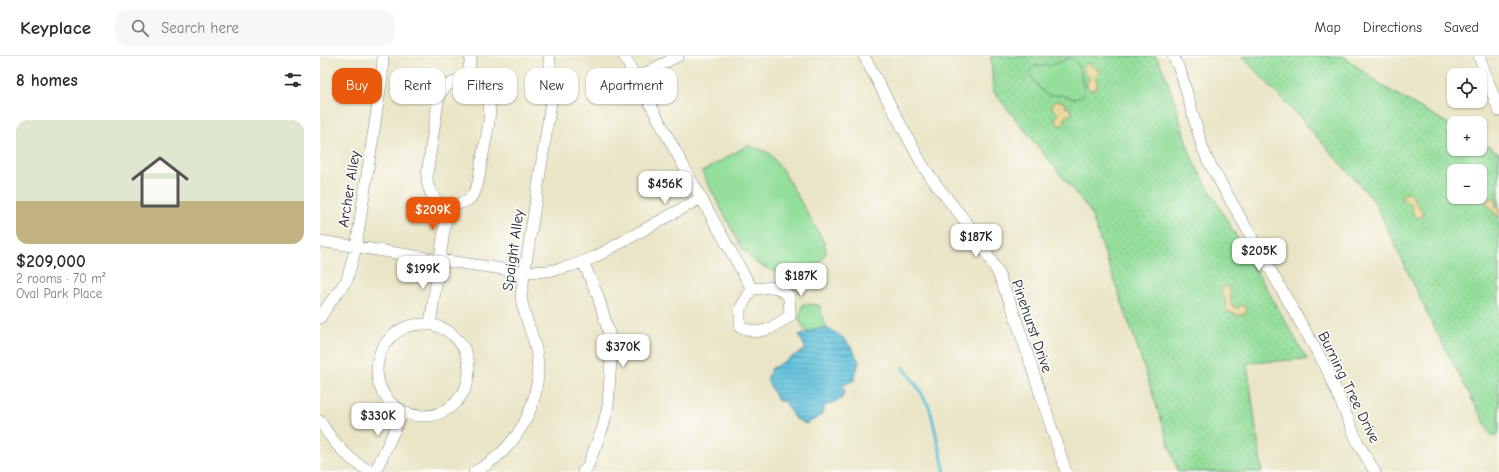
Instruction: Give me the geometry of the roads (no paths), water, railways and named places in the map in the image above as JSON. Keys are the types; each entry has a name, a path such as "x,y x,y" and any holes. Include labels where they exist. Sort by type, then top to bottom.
{"street":[{"name":"Archer Alley","path":"320,318 347,280 356,246 384,56"},
{"path":"469,68 471,56"},
{"name":"Spaight Alley","path":"474,472 495,459 517,436 534,397 538,369 537,355 531,330 524,314 521,285 553,89 549,56"},
{"path":"624,56 631,68"},
{"path":"655,68 678,56"},
{"name":"Pinehurst Drive","path":"864,56 924,166 938,187 974,232 998,273 1012,307 1066,472"},
{"name":"Burning Tree Drive","path":"1172,56 1181,73 1207,160 1327,369 1358,443 1375,472"},
{"path":"1479,56 1499,111"},
{"path":"453,82 442,90 437,102 427,174 427,187 434,198 440,202 448,205 465,202 471,197 478,186 490,110 489,104"},
{"path":"650,104 752,289"},
{"path":"320,241 524,272 559,270 583,262 621,243 701,198"},
{"path":"430,324 448,205"},
{"path":"583,262 598,296 610,337 612,359 608,406 603,427 588,471"},
{"path":"776,287 789,296 790,316 769,329 756,332 740,327 740,309 752,289 776,287"},
{"path":"415,324 430,324 448,331 462,344 469,362 469,375 467,384 458,400 447,410 441,413 418,416 403,412 390,403 382,392 376,372 378,357 384,344 394,333 400,329 415,324"},
{"path":"375,472 403,412"},
{"path":"320,421 342,451 361,467 372,472"}],"water":[{"path":"826,328 846,341 853,350 859,362 854,380 842,386 845,391 841,399 825,406 821,416 806,424 794,418 785,401 778,401 767,380 771,369 806,349 799,336 815,329"}],"waterway":[{"path":"903,367 919,389 930,409 945,472"}]}
